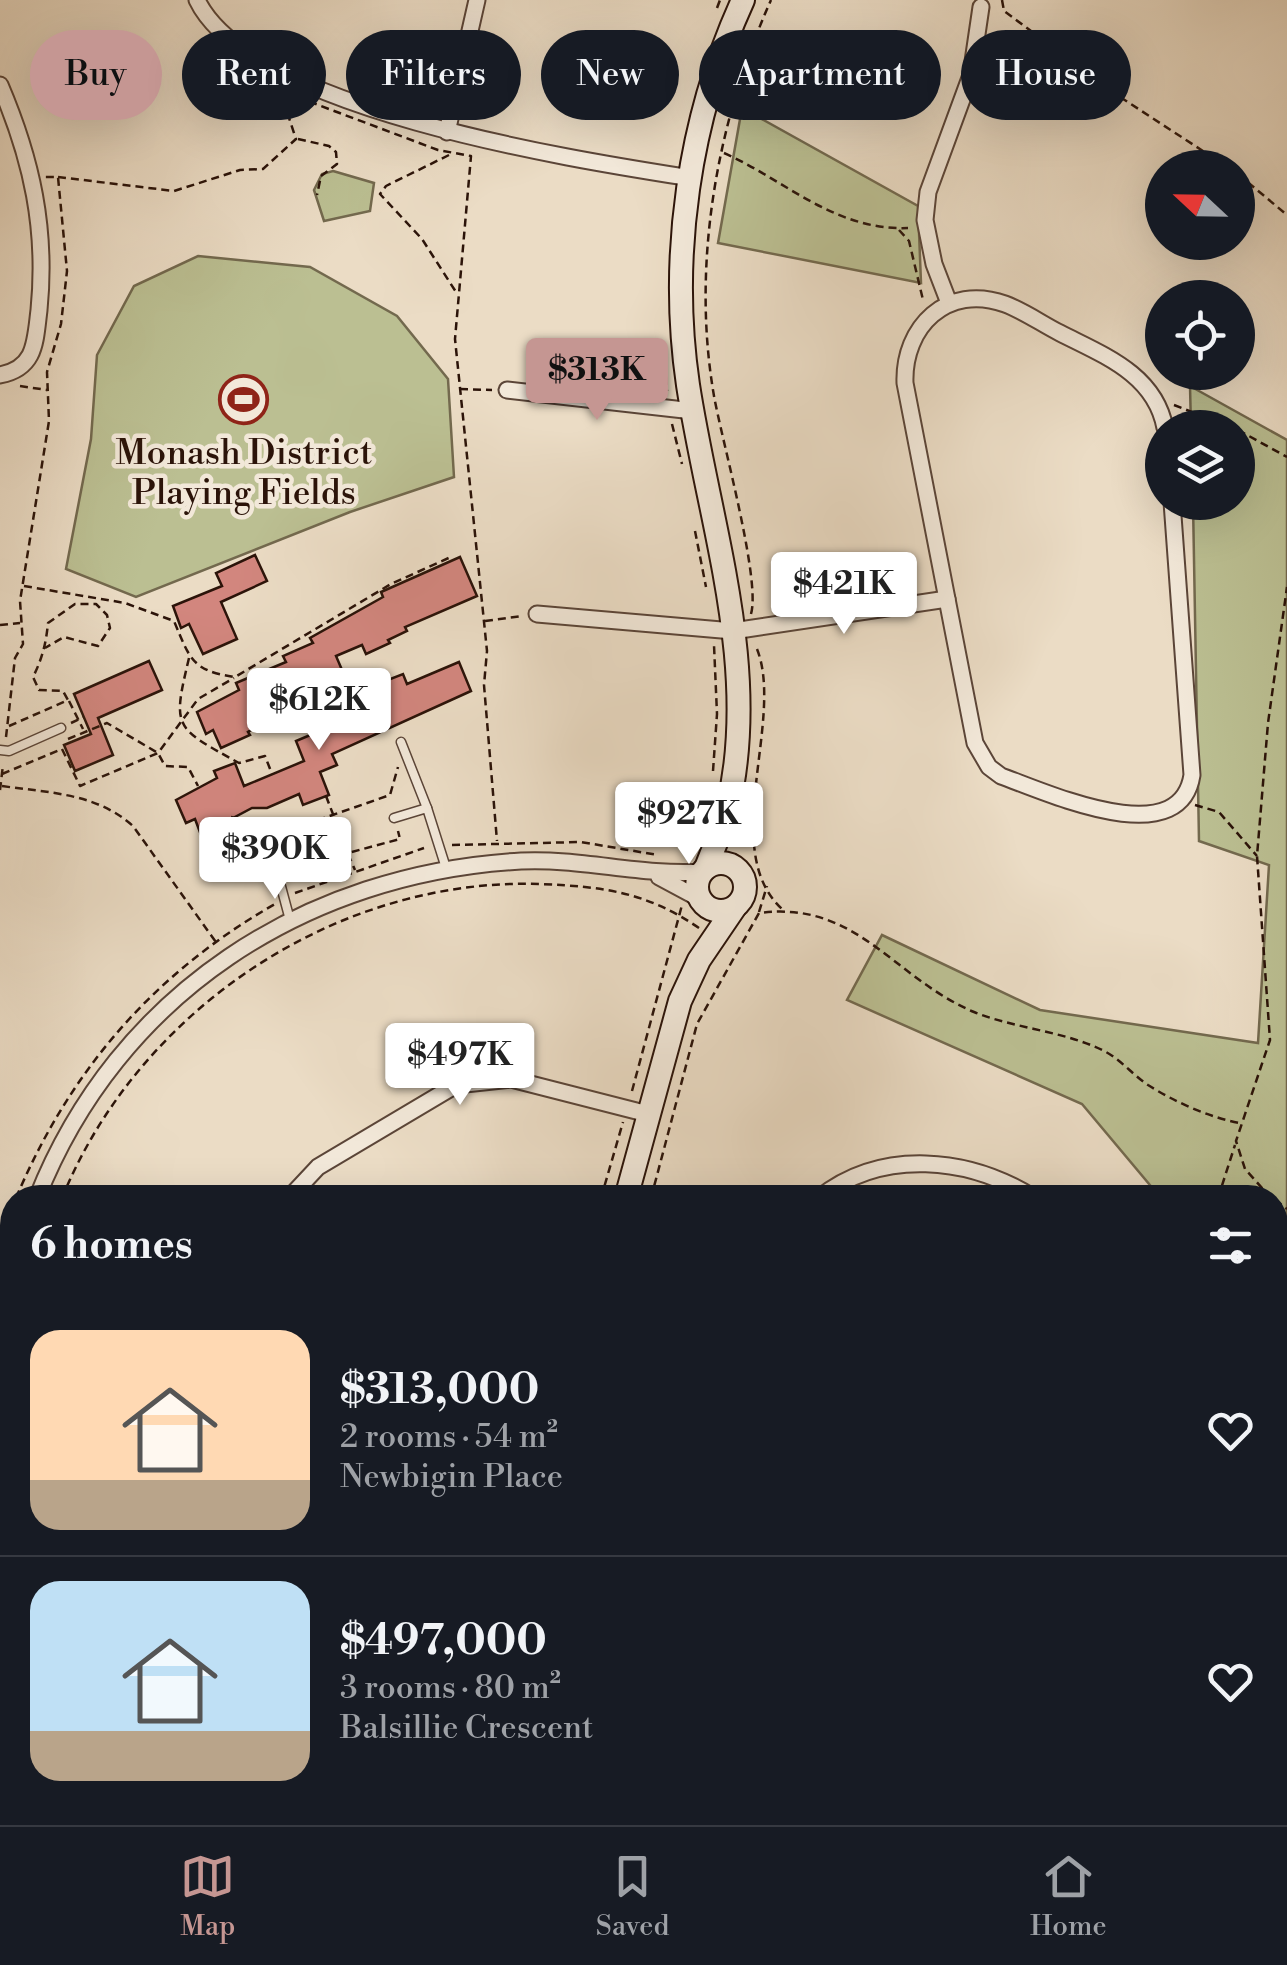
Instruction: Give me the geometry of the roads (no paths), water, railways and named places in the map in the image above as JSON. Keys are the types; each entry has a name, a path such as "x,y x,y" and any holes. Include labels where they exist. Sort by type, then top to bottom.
{"street":[{"path":"198,0 222,34 252,55 341,96 447,132 531,152 690,178"},
{"path":"447,132 477,0"},
{"path":"700,960 706,930 697,888 727,811 737,726 732,629 682,416 681,264 690,178 712,82 743,0"},
{"path":"949,303 926,235 928,192 971,75 982,7"},
{"path":"0,85 34,180 42,276 34,350 16,372 2,374"},
{"path":"1157,410 1149,390 1116,362 1004,304 976,298 949,303 915,331 904,361 976,742 988,767 1016,781 1130,816 1166,812 1183,799 1192,775 1173,520"},
{"path":"507,390 682,416"},
{"path":"537,614 732,629 947,599"},
{"path":"628,1185 636,1116 671,1025 700,960 746,889 738,869 727,811"},
{"path":"43,1185 70,1128 107,1072 180,993 227,957 336,898 446,868 558,862 656,875 704,870 719,862 738,869"},
{"path":"656,875 714,910 735,907"},
{"path":"301,1185 318,1167 456,1084 511,1080 636,1116"},
{"path":"837,1185 877,1168 929,1163 999,1178 1011,1185"}],"lane":[{"path":"2,750 61,728"},
{"path":"401,742 428,808 446,868"},
{"path":"394,818 428,808"},
{"path":"290,856 276,868 290,920"}],"place":[{"name":"Monash District Playing Fields","path":"244,400"}]}
